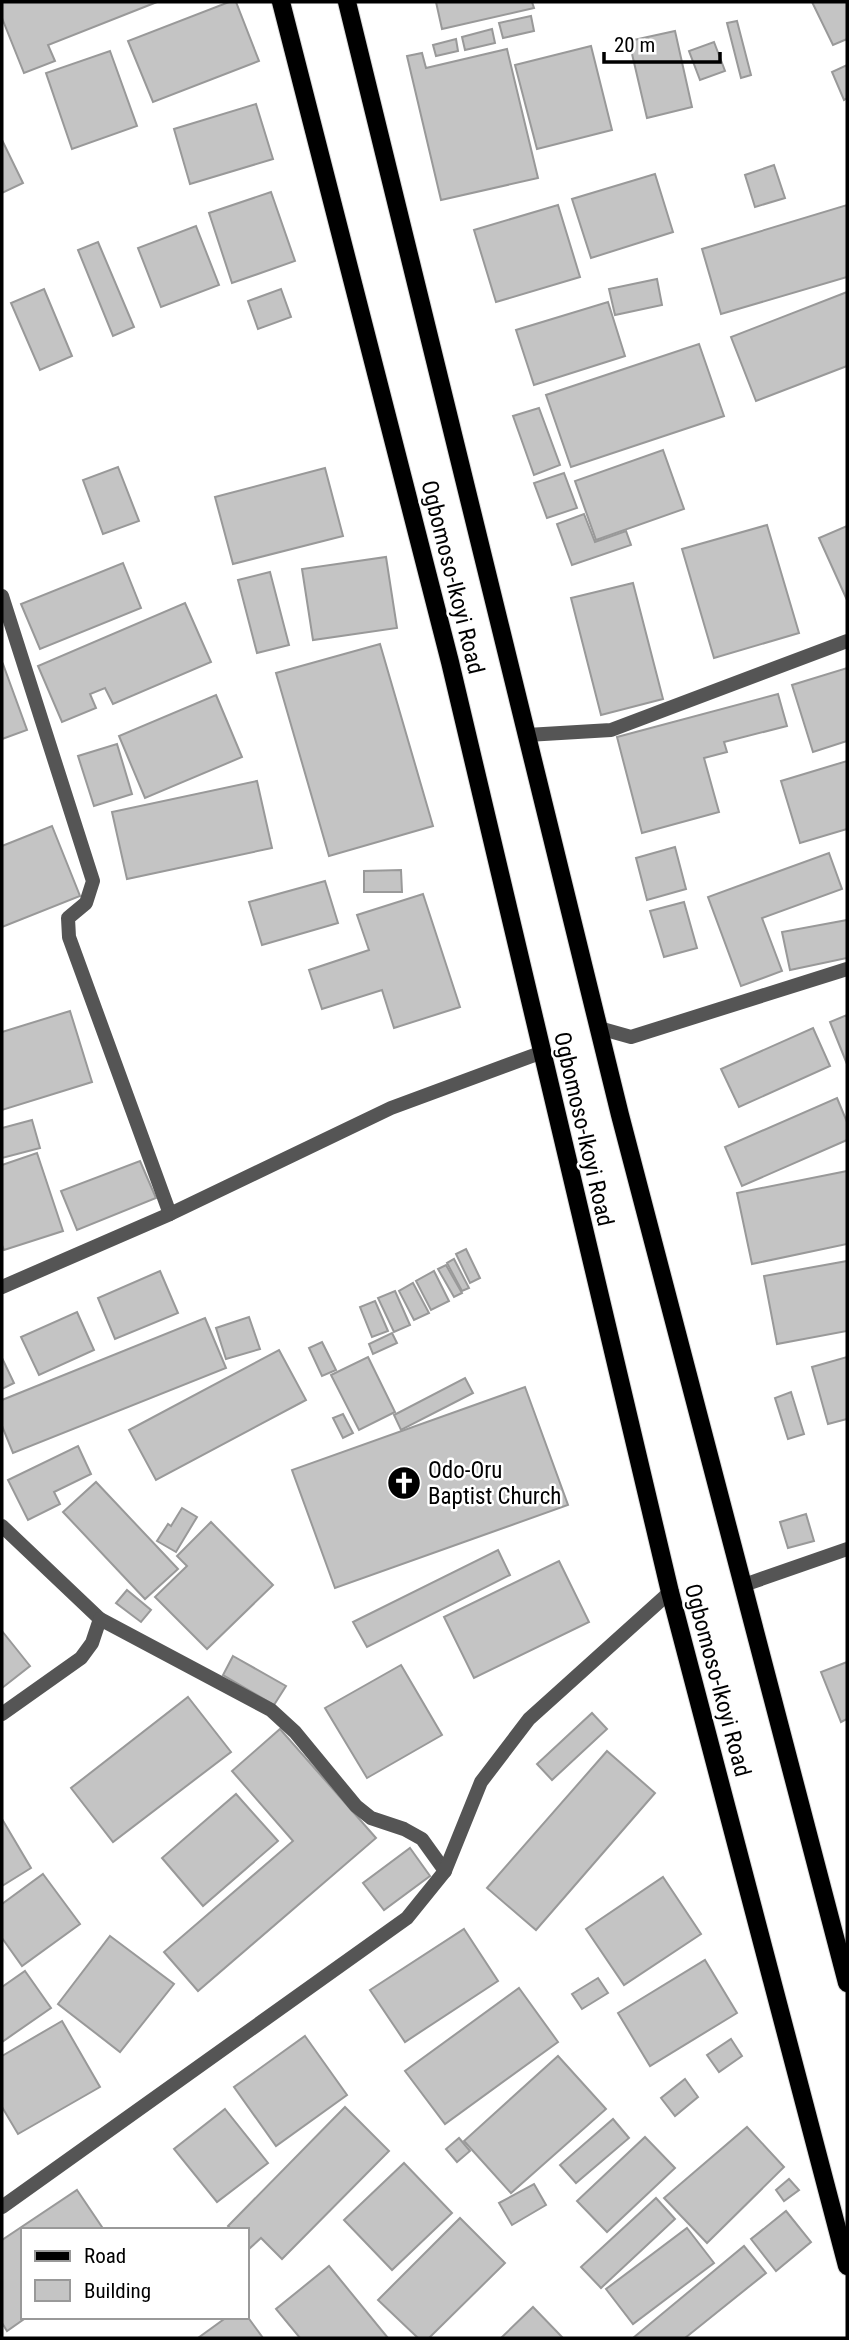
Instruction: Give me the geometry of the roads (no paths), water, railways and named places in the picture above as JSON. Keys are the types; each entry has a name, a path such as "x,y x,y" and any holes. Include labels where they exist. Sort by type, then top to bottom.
{"main road":[{"name":"Ogbomoso-Ikoyi Road","path":"281,2 450,662 540,1053 670,1592 847,2266"},
{"name":"Ogbomoso-Ikoyi Road","path":"347,2 599,1028 847,1983"}],"street":[{"path":"2,596 93,881 86,903 68,918 69,937 170,1214"},
{"path":"527,735 611,730 847,641"},
{"path":"599,1028 631,1037 847,969"},
{"path":"2,1287 170,1214 391,1108 540,1053"},
{"path":"2,1526 100,1619 271,1710 295,1732 356,1806 371,1818 404,1829 422,1839 445,1871"},
{"path":"744,1585 847,1549"},
{"path":"2,2207 407,1918 445,1871 481,1782 529,1719 670,1592"},
{"path":"2,1714 81,1658 92,1643 100,1619"}],"place":[{"name":"Odo-Oru Baptist Church","path":"404,1483"}]}
